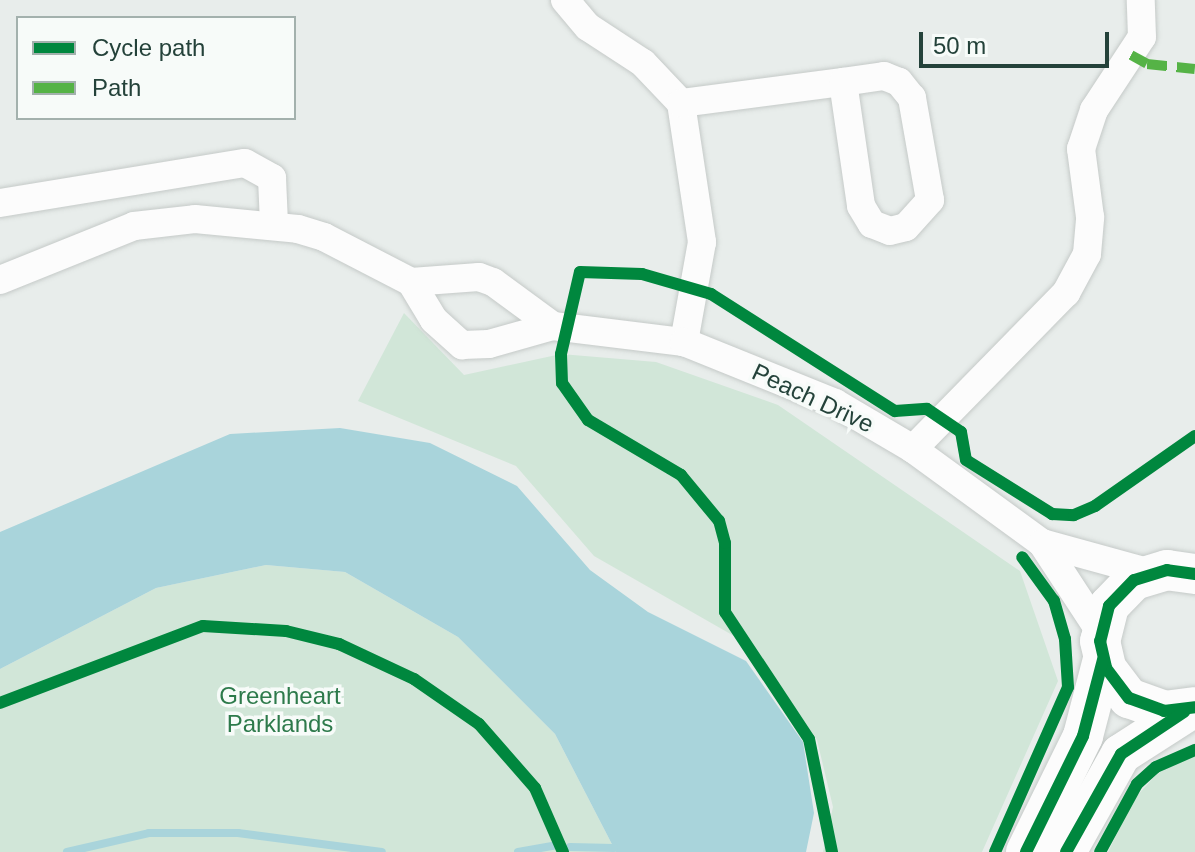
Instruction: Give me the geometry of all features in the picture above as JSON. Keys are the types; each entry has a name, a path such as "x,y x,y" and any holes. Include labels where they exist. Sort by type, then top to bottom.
{"main road":[{"path":"1026,852 1083,736 1114,599 1195,557"},
{"path":"1102,646 1116,684 1137,703 1164,711 1195,707"},
{"path":"1066,852 1121,754 1195,707"}],"street":[{"path":"565,0 588,27 643,63 681,103 702,242 684,342"},
{"path":"913,449 1066,293 1087,254 1090,217 1081,149 1094,110 1142,37 1141,0"},
{"path":"681,103 884,76 899,82 912,98 930,200 906,227 890,231 872,224 861,206 843,82"},
{"path":"0,203 245,163 272,178 274,224"},
{"path":"0,280 134,226 195,219 274,224 324,237 411,282 479,277 517,297 553,326"},
{"name":"Peach Drive","path":"411,282 434,320 462,345 489,344 553,326 684,342 835,403 913,449 1042,543 1167,573"},
{"name":"Peach Drive","path":"1042,543 1102,646"}],"green space":[{"path":"404,313 464,375 561,354 656,362 778,405 1020,571 1058,681 982,852 823,852 833,807 817,740 755,648 594,556 516,466 358,401"},
{"name":"Greenheart Parklands","path":"266,565 345,572 458,637 555,734 616,852 0,852 0,669 156,588"},
{"path":"1195,753 1195,852 1108,852 1134,799 1157,774"}],"water":[{"path":"340,428 430,443 517,486 590,570 648,612 746,661 803,742 814,813 806,852 616,852 555,734 458,637 345,572 266,565 156,588 0,669 0,532 230,434"}],"waterway":[{"path":"67,852 149,833 238,833 382,852"},
{"path":"518,852 553,846"},
{"path":"570,847 614,848"}],"marked path":[{"path":"1131,55 1147,64 1195,69"}],"cycle path":[{"path":"832,852 809,739 725,612 725,543 719,521 681,475 588,420 562,383 561,354 580,272 642,274 711,294 895,411 927,409 961,432 966,460 1052,514 1074,515 1095,506 1195,436"},
{"path":"995,852 1068,687 1065,639 1054,601 1022,557"},
{"path":"1195,574 1167,570 1134,580 1109,606 1100,641 1106,668 1129,698 1164,711 1195,707"},
{"path":"0,703 203,626 286,631 339,644 414,679 479,724 535,788 563,852"},
{"path":"1026,852 1083,736 1103,660"},
{"path":"1066,852 1121,754 1184,712"},
{"path":"1100,852 1137,784 1156,767 1195,750"}]}
